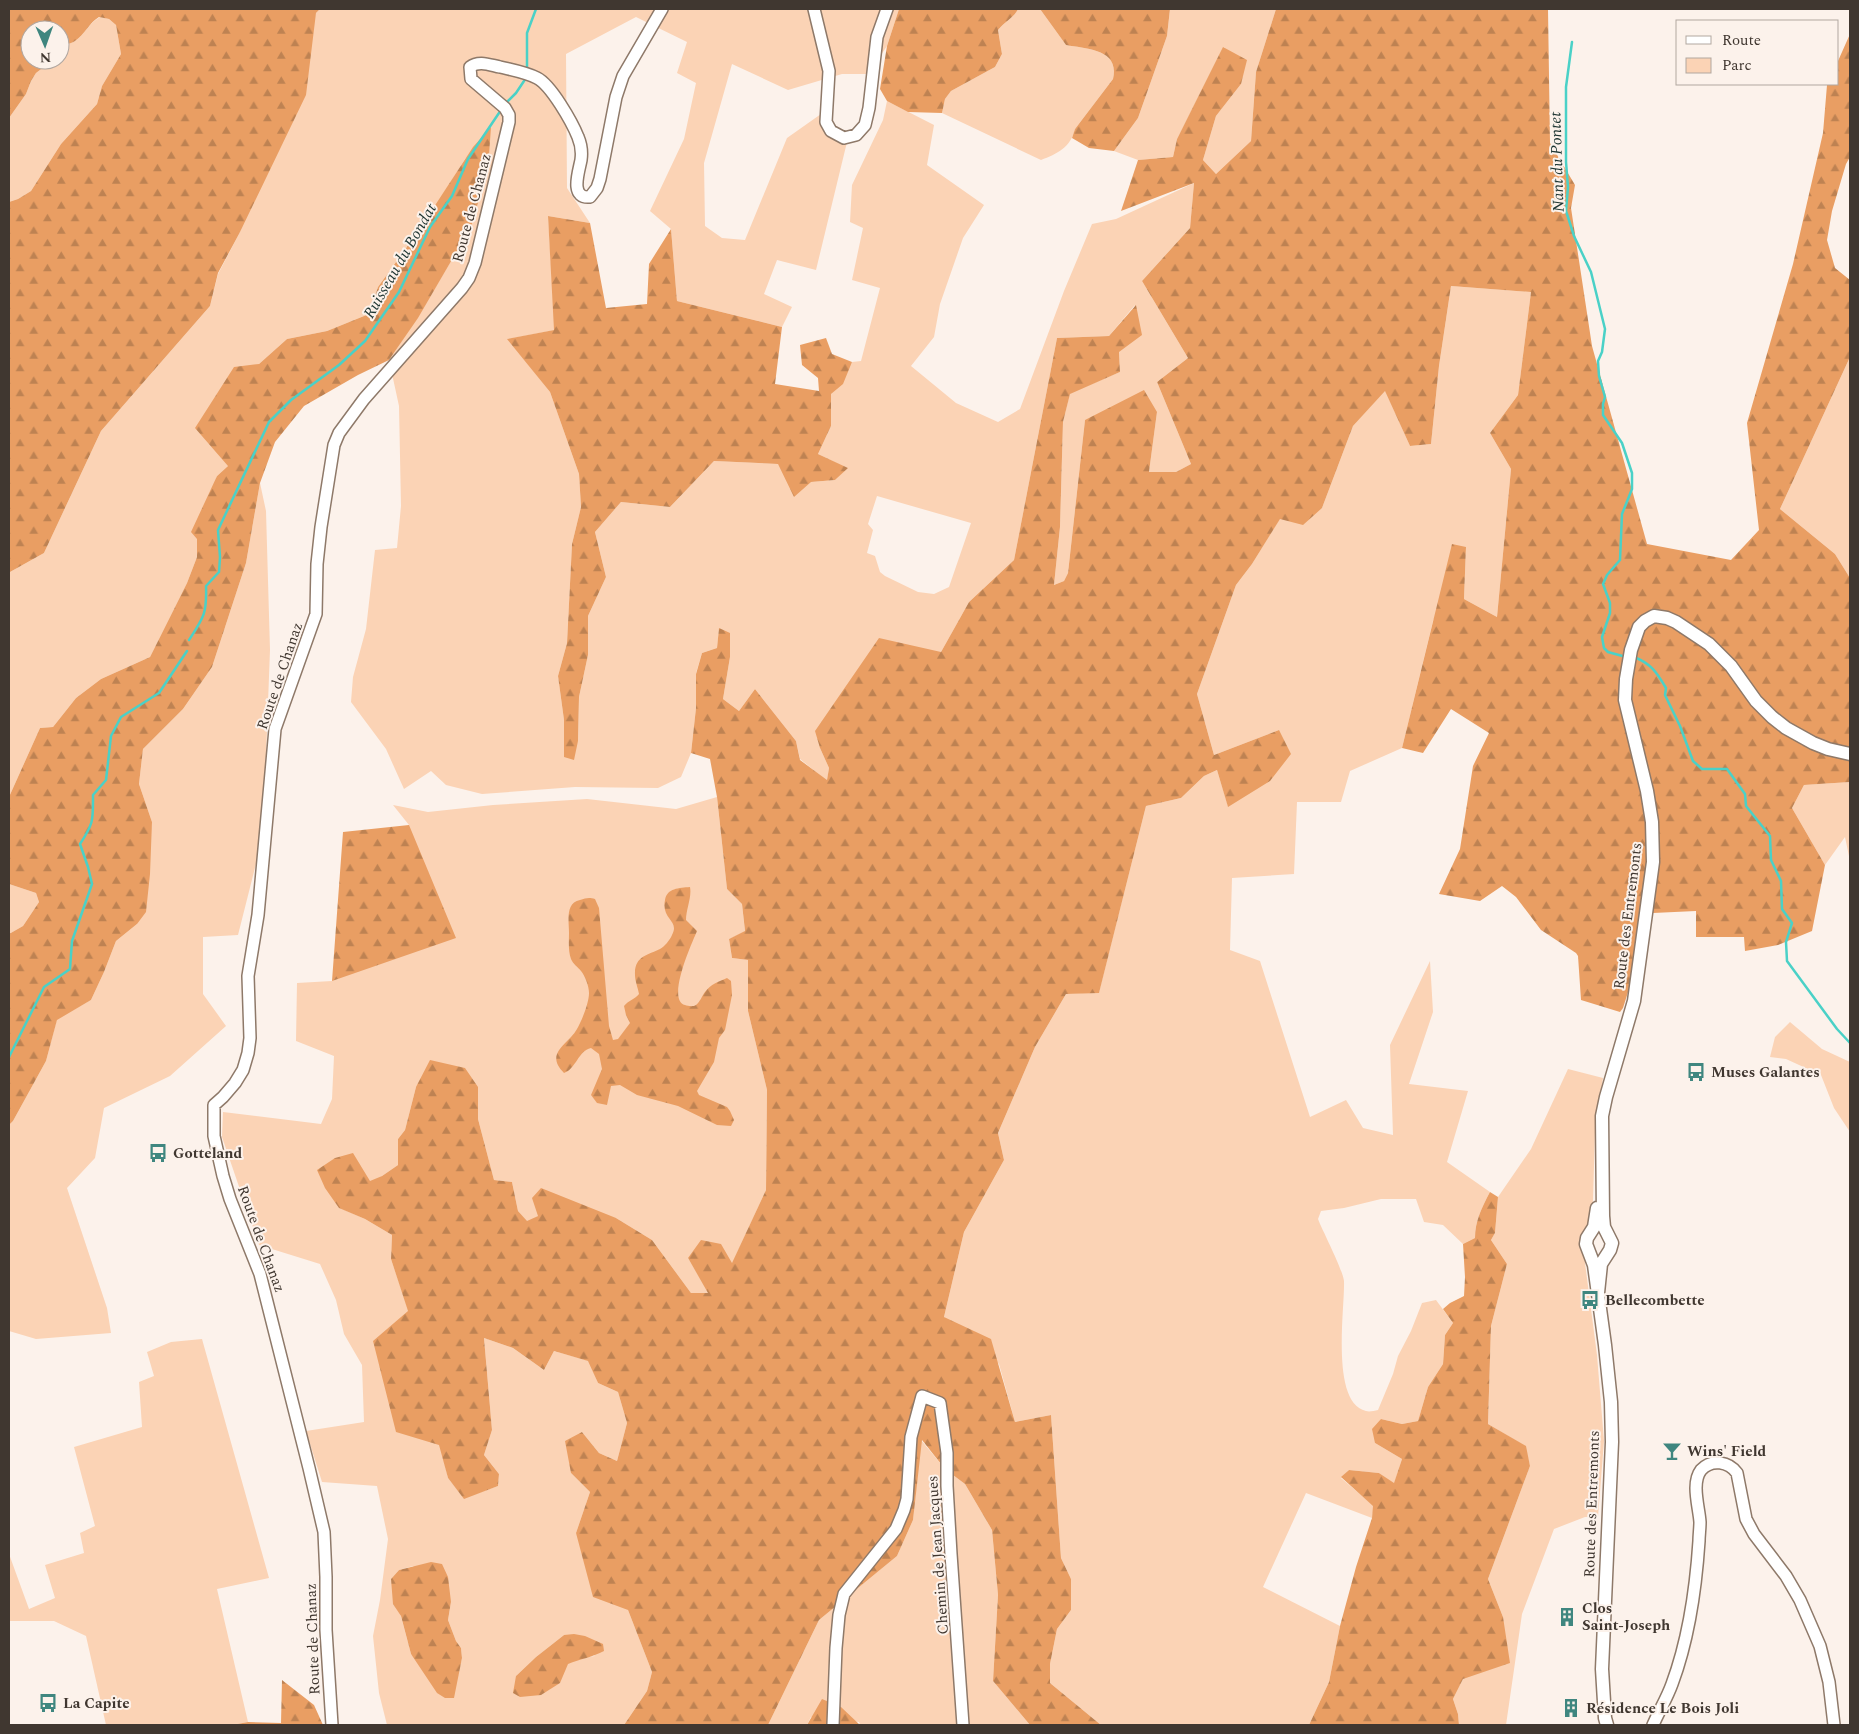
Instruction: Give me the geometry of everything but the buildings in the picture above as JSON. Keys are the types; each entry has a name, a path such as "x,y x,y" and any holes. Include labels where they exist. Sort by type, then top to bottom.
{"main road":[{"name":"Route des Entremonts","path":"1598,1293 1601,1264 1612,1246 1611,1238 1607,1234 1602,1216 1602,1116 1634,1001 1653,862 1651,815 1625,700 1628,663 1639,627 1649,618 1660,616 1676,622 1709,644 1731,666 1756,701 1772,717 1813,743 1850,754"},
{"name":"Route des Entremonts","path":"1603,1175 1596,1216 1591,1233 1586,1241 1598,1293 1608,1374 1612,1442 1602,1669 1605,1723"},
{"path":"1591,1233 1597,1231 1607,1234"},
{"path":"1590,1252 1596,1256 1606,1254"}],"street":[{"name":"Route de Chanaz","path":"332,1725 326,1630 324,1532 266,1296 250,1246 230,1199 214,1136 214,1105 223,1098 239,1077 249,1048 248,976 259,906 275,729 316,614 318,564 325,497 330,461 336,439 364,399 462,288 475,263 509,122 505,108 471,79 470,67 474,64 483,63 521,72 538,78 549,88 578,137 582,153 576,185 578,192 585,197 590,196 597,188 600,179 616,97 623,76 662,9"},
{"path":"814,9 829,71 826,122 831,132 844,138 856,135 865,125 869,108 877,37 887,9"},
{"name":"Chemin de Jean Jacques","path":"833,1725 836,1648 839,1615 844,1594 896,1529 908,1500 911,1437 922,1396 940,1403 940,1414 945,1432 950,1554 964,1725"},
{"path":"1653,1725 1672,1684 1691,1608 1698,1566 1700,1525 1696,1483 1701,1470 1708,1465 1716,1463 1725,1463 1733,1467 1737,1474 1746,1520 1754,1534 1786,1576 1811,1622 1823,1655 1834,1712 1834,1725"}],"green space":[{"path":"9,9 320,9 316,13 306,95 239,234 218,273 210,306 101,431 44,553 10,572 9,575 9,202 31,191 61,144 97,104 102,86 121,54 116,25 109,19 99,17 92,22 82,35 70,44 70,20 20,20 20,70 40,70 36,73 26,94 9,118"},
{"path":"320,9 899,9 887,46 868,74 842,74 788,90 732,64 704,163 705,226 722,238 745,240 787,138 821,114 825,134 847,142 816,270 777,260 764,294 792,307 782,327 677,301 671,229 650,211 684,139 696,83 677,73 687,42 636,17 566,54 567,188 590,223 548,216 555,330 508,339 550,392 579,474 581,507 572,544 567,643 558,676 564,720 564,757 578,741 579,697 588,655 588,616 606,577 595,532 621,502 670,507 714,461 778,464 811,482 835,480 847,468 818,454 831,426 831,394 852,362 861,361 880,288 852,280 863,228 850,222 852,185 883,120 887,101 934,125 927,165 984,205 963,238 940,304 934,337 911,366 956,403 998,422 1020,409 1064,291 1092,224 1116,219 1194,183 1190,228 1142,281 1188,358 1157,382 1191,464 1176,472 1149,472 1157,412 1085,420 1068,573 1064,581 1054,585 1060,527 1063,422 1070,393 1120,372 1119,352 1135,305 1109,336 1057,338 1014,560 969,602 941,652 820,748 829,768 827,781 800,759 796,741 755,689 739,711 723,699 730,657 719,629 717,648 702,653 696,673 696,708 691,753 681,777 658,788 575,787 482,794 446,785 431,771 404,789 386,749 351,702 353,677 366,629 375,550 397,548 401,506 399,406 389,360 418,317 471,227 488,169 490,128 465,159 435,207 378,287 369,314 327,331 287,339 259,364 228,466 217,476 197,539 197,557 187,583 150,657 101,679 76,698 53,727 40,728 9,797 10,572 44,553 101,431 210,306 218,274 239,234 316,13","holes":["877,496 971,523 949,587 934,594 918,592 885,576 880,572 875,556 867,553 873,530 868,524"]},
{"path":"899,9 1018,9 998,30 1002,54 995,67 951,91 945,99 942,113 908,112 887,101 880,89 887,46"},
{"path":"1018,9 1040,9 1066,45 1100,52 1112,62 1114,69 1113,79 1075,129 1067,145 1058,152 1041,160 942,113 945,99 951,91 995,67 1002,54 998,30"},
{"path":"1040,9 1170,9 1167,36 1138,118 1114,151 1089,148 1072,138 1075,129 1113,79 1114,69 1112,62 1100,52 1066,45"},
{"path":"1170,9 1276,9 1256,72 1251,141 1216,174 1203,160 1216,116 1241,84 1224,47 1177,139 1173,157 1138,160 1114,151 1138,118 1167,36"},
{"path":"1276,9 1548,9 1550,143 1575,185 1571,208 1592,346 1647,544 1731,560 1759,530 1747,423 1793,264 1823,133 1827,85 1839,85 1839,59 1850,34 1850,157 1846,164 1832,211 1827,240 1835,268 1850,280 1850,357 1780,509 1835,554 1850,578 1850,782 1804,785 1792,808 1825,865 1812,931 1778,945 1745,951 1744,937 1696,937 1696,911 1653,913 1623,1008 1620,1012 1581,1000 1578,956 1576,953 1541,930 1516,897 1502,886 1480,901 1439,894 1460,849 1473,766 1489,733 1451,709 1423,753 1402,748 1452,544 1466,547 1464,599 1497,617 1511,469 1490,433 1518,395 1531,292 1451,286 1439,366 1431,444 1410,446 1385,391 1353,426 1322,508 1303,525 1280,519 1252,564 1236,585 1197,694 1214,755 1279,730 1291,754 1270,781 1228,807 1217,770 1204,776 1181,798 1146,806 1099,993 1066,994 1035,1047 998,1133 1004,1160 964,1232 944,1317 991,1339 1015,1422 1051,1415 1061,1558 1071,1579 1071,1610 1057,1629 1050,1664 1050,1683 1101,1725 1030,1725 993,1681 998,1595 992,1530 965,1484 945,1469 922,1440 913,1520 897,1556 819,1620 768,1725 624,1725 647,1691 652,1672 628,1610 593,1597 576,1533 590,1492 571,1473 565,1441 582,1432 599,1453 617,1461 627,1423 618,1392 598,1383 588,1361 554,1351 544,1370 513,1348 484,1338 492,1430 484,1455 499,1474 498,1486 464,1499 448,1478 439,1445 396,1432 373,1341 408,1311 391,1259 392,1235 365,1219 339,1208 325,1188 317,1170 335,1158 353,1153 370,1181 382,1176 398,1165 398,1139 405,1130 416,1087 430,1060 465,1068 478,1087 478,1119 494,1180 512,1182 518,1211 527,1221 538,1216 532,1198 541,1188 616,1218 652,1240 691,1293 708,1293 688,1258 701,1240 721,1244 732,1263 766,1190 767,1090 748,1011 748,960 732,958 729,939 745,931 742,904 727,889 717,797 710,759 691,753 696,708 696,674 702,653 717,648 719,628 730,633 730,657 723,699 739,711 755,689 796,741 800,760 827,780 829,768 815,731 879,638 941,652 969,602 1014,560 1057,338 1109,336 1136,305 1142,335 1119,352 1120,372 1070,394 1063,422 1060,527 1054,585 1064,581 1068,573 1085,420 1144,390 1157,412 1149,472 1176,472 1191,464 1157,382 1188,358 1142,281 1190,228 1194,183 1121,211 1138,160 1173,157 1177,139 1223,47 1247,60 1241,84 1216,116 1203,160 1216,174 1251,141 1256,72"},
{"path":"100,17 109,19 116,25 121,54 102,86 97,104 61,144 31,191 9,202 9,118 26,94 36,73 40,70 70,70 70,44 82,35"},
{"path":"491,127 488,169 471,227 418,318 389,360 358,375 304,406 275,442 260,483 246,563 212,667 183,709 143,749 139,784 152,822 146,912 137,924 116,941 91,1000 57,1020 46,1061 9,1125 9,934 23,926 39,902 36,893 9,884 9,797 40,728 53,727 76,698 101,679 150,657 187,583 197,557 197,539 191,532 217,476 228,466 195,428 234,367 259,364 287,339 327,331 369,314 378,287 419,230 473,147"},
{"path":"548,216 590,223 606,308 647,304 649,264 671,229 677,301 782,327 775,384 819,391 818,378 802,365 800,345 826,338 832,354 852,362 843,384 831,394 831,426 818,454 848,468 835,480 811,482 794,497 778,464 714,461 670,507 621,502 595,532 606,577 588,616 588,655 579,697 578,741 574,760 564,757 564,720 558,676 567,643 572,544 581,507 579,474 550,392 507,339 554,330"},
{"path":"1451,286 1531,292 1518,395 1490,433 1511,469 1497,617 1464,599 1466,547 1433,621 1402,748 1350,771 1341,802 1297,802 1294,874 1232,878 1230,950 1260,961 1310,1117 1346,1100 1363,1128 1393,1135 1390,1045 1430,961 1433,1012 1409,1084 1468,1091 1447,1162 1490,1192 1478,1220 1475,1238 1463,1244 1443,1225 1424,1222 1416,1199 1381,1199 1344,1208 1321,1211 1318,1219 1344,1281 1343,1373 1348,1391 1355,1404 1366,1411 1378,1410 1393,1374 1398,1356 1411,1331 1422,1303 1436,1300 1453,1323 1445,1335 1443,1364 1428,1387 1418,1421 1402,1424 1381,1419 1375,1443 1402,1459 1394,1484 1379,1473 1349,1470 1341,1478 1374,1506 1372,1518 1306,1493 1263,1587 1340,1626 1329,1682 1309,1725 1101,1725 1050,1683 1050,1664 1057,1629 1071,1610 1071,1579 1061,1558 1051,1415 1015,1422 999,1364 944,1317 964,1232 1004,1160 998,1133 1035,1047 1066,994 1099,992 1146,806 1181,798 1204,776 1217,770 1228,806 1279,730 1214,755 1197,694 1236,585 1252,564 1280,518 1322,508 1353,426 1385,390 1410,446 1431,444 1439,366"},
{"path":"1850,357 1850,578 1835,554 1780,509"},
{"path":"260,483 266,511 270,650 263,836 238,935 203,937 203,994 226,1026 170,1076 104,1108 95,1158 67,1188 107,1308 111,1333 36,1339 9,1331 9,1125 46,1061 57,1019 91,1000 116,941 137,924 152,822 139,784 143,749 183,709 212,667 246,563"},
{"path":"1850,782 1850,861 1845,837 1825,865 1792,808 1804,785"},
{"path":"717,797 727,889 742,904 745,932 729,939 732,958 748,960 748,1011 767,1090 766,1190 732,1264 688,1258 709,1293 691,1293 652,1240 616,1218 538,1216 527,1222 518,1211 512,1182 494,1180 478,1119 478,1087 416,1087 405,1130 398,1139 398,1165 371,1182 340,1208 365,1219 392,1235 391,1259 409,1312 448,1478 464,1498 498,1486 499,1474 484,1455 492,1430 484,1338 513,1348 544,1370 554,1351 589,1361 598,1383 618,1392 627,1423 617,1461 599,1453 582,1432 571,1473 590,1492 576,1533 628,1610 652,1672 647,1691 624,1725 387,1725 379,1693 373,1636 388,1539 377,1486 322,1482 306,1431 364,1422 362,1365 344,1334 336,1300 320,1264 259,1245 222,1137 223,1112 321,1124 332,1099 334,1056 296,1041 297,983 332,981 409,825 393,805 428,812 493,805 587,799 676,809","holes":["413,1566 451,1602 448,1620 456,1641 461,1648 462,1658 453,1697 411,1654 391,1579 399,1570","564,1635 595,1656 516,1676 536,1657"]},
{"path":"409,825 456,938 332,981 343,832"},
{"path":"9,884 36,893 39,902 23,926 9,934"},
{"path":"690,887 686,920 697,931 682,971 678,993 680,1001 685,1005 693,1006 697,1004 712,985 727,978 731,981 732,995 725,1030 719,1038 714,1062 697,1091 699,1095 727,1107 734,1120 731,1126 717,1125 678,1106 637,1095 620,1085 611,1086 607,1105 597,1103 591,1095 602,1069 599,1054 591,1048 587,1050 564,1073 556,1060 560,1050 579,1025 589,997 585,978 572,961 569,953 569,913 572,905 580,900 591,898 595,899 599,908 609,1026 613,1040 618,1039 630,1023 624,1006 639,994 635,969 639,960 663,947 674,930 674,926 664,907 666,896 674,889"},
{"path":"1790,1022 1822,1049 1850,1062 1850,1132 1834,1108 1821,1075 1786,1059 1770,1057 1775,1037"},
{"path":"1568,1069 1603,1078 1595,1132 1593,1200 1585,1263 1597,1355 1604,1441 1598,1517 1585,1517 1554,1529 1522,1614 1506,1725 1459,1725 1453,1699 1463,1679 1503,1617 1488,1579 1530,1466 1525,1446 1488,1424 1491,1326 1507,1264 1491,1240 1495,1233 1498,1197 1531,1149"},
{"path":"1490,1192 1498,1197 1495,1233 1491,1240 1507,1264 1491,1326 1488,1424 1526,1446 1530,1466 1488,1579 1503,1617 1510,1663 1463,1679 1453,1699 1459,1725 1309,1725 1329,1682 1340,1626 1372,1518 1373,1506 1341,1477 1349,1470 1379,1473 1394,1483 1402,1459 1375,1443 1372,1429 1381,1419 1402,1424 1418,1421 1428,1387 1443,1364 1445,1335 1453,1323 1443,1309 1464,1296 1463,1244 1475,1238 1478,1220"},
{"path":"202,1339 269,1578 217,1589 248,1722 232,1725 106,1725 86,1636 54,1621 9,1621 9,1554 29,1609 55,1598 45,1565 84,1553 80,1533 95,1526 74,1447 142,1427 139,1382 154,1376 147,1352 171,1342"},
{"path":"921,1440 945,1469 965,1484 992,1530 998,1595 993,1681 1030,1725 860,1725 859,1722 811,1717 807,1725 768,1725 819,1620 897,1556 913,1520"},
{"path":"431,1562 442,1564 448,1577 451,1602 448,1620 456,1641 461,1648 462,1658 454,1698 445,1698 437,1693 411,1654 401,1616 393,1604 391,1579 399,1570"},
{"path":"564,1635 585,1636 603,1644 604,1651 568,1664 560,1683 541,1695 520,1697 513,1693 516,1676"},
{"path":"282,1680 314,1705 323,1725 232,1725 248,1722 281,1723"},
{"path":"822,1699 841,1707 860,1725 807,1725"}],"waterway":[{"name":"Ruisseau du Bondat","path":"527,68 527,33 536,9"},
{"name":"Nant du Pontet","path":"1572,42 1566,87 1568,187 1566,211 1574,236 1591,272 1605,329 1602,352 1598,361 1599,376 1605,397 1603,415 1622,443 1632,473 1632,489 1622,514 1620,560 1607,575 1603,584 1610,603 1610,613 1602,637 1604,648 1608,652 1626,657"},
{"name":"Ruisseau du Bondat","path":"507,102 526,78"},
{"name":"Ruisseau du Bondat","path":"189,640 198,626 205,609 206,586 219,572 218,530 269,422 291,400 339,365 365,341 399,292 430,227 452,196 468,159 501,110"},
{"name":"Ruisseau du Bondat","path":"9,1057 44,987 70,969 72,941 92,884 80,844 92,821 93,795 106,780 111,736 121,717 159,693 187,651"},
{"name":"Nant du Pontet","path":"1634,657 1653,670 1666,688 1665,695 1680,726 1693,761 1702,769 1727,769 1745,794 1746,806 1770,836 1771,860 1781,881 1782,909 1792,923 1786,942 1787,961 1837,1029 1850,1043"}],"place":[{"name":"Muses Galantes","path":"1696,1072"},
{"name":"Gotteland","path":"158,1153"},
{"name":"Bellecombette","path":"1590,1300"},
{"name":"Wins' Field","path":"1672,1451"},
{"name":"Clos Saint-Joseph","path":"1567,1617"},
{"name":"La Capite","path":"48,1703"},
{"name":"Résidence Le Bois Joli","path":"1571,1708"}]}
